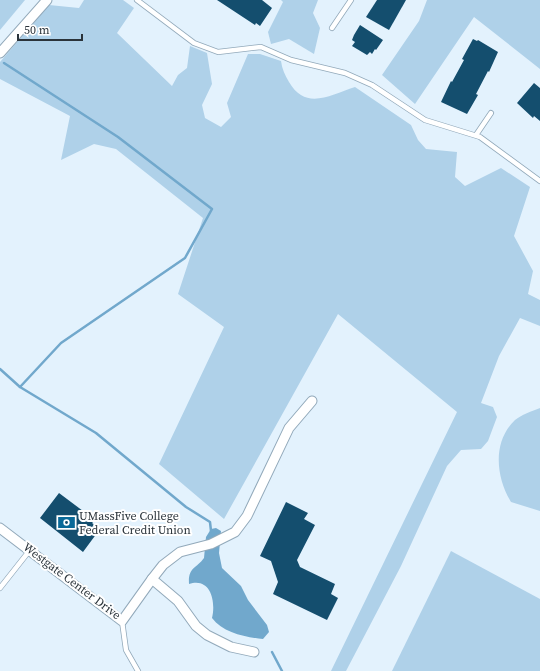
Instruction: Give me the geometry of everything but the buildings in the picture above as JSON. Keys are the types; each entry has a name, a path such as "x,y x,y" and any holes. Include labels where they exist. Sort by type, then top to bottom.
{"street":[{"path":"0,53 47,0"},
{"name":"Westgate Center Drive","path":"0,528 122,621 152,579 172,557 180,552 211,544 235,532 248,516 290,428 312,401"},
{"path":"152,579 178,601 196,626 207,635 232,647 254,652"}],"lane":[{"path":"137,0 194,43 218,52 261,47 291,60 345,73 372,85 399,105 425,120 476,135 540,180"},
{"path":"332,28 351,0"},
{"path":"476,135 491,113"},
{"path":"0,588 30,550"},
{"path":"122,621 126,650 138,671"}],"shaded area":[{"path":"0,0 25,0 0,30"},
{"path":"84,0 123,0 134,8 117,33 172,86 178,75 187,68 190,46 207,53 212,84 202,105 205,118 221,127 231,117 227,103 248,54 260,54 281,61 282,67 289,82 296,91 303,96 311,98 328,97 355,87 411,125 418,140 426,149 457,152 455,177 465,186 501,168 530,187 514,236 533,271 528,294 540,300 540,326 520,318 499,356 481,403 493,407 497,417 488,441 481,449 461,450 447,466 401,566 346,671 331,671 457,412 338,314 224,519 159,464 224,327 178,294 203,218 116,149 94,144 61,160 70,116 0,79 0,62 49,5 79,8"},
{"path":"281,0 318,0 313,13 320,28 314,54 289,39 271,44 268,32 283,2"},
{"path":"427,0 540,0 540,69 474,17 415,104 382,75 419,21"},
{"path":"540,408 540,511 511,502 502,482 499,460 503,439 515,420"},
{"path":"216,528 221,531 219,553 222,568 241,586 248,600 267,625 269,632 263,639 228,631 222,627 212,618 212,598 207,587 196,583 189,584 191,571 204,558 206,537 211,529"},
{"path":"451,551 540,599 540,671 392,671"}],"waterway":[{"path":"4,63 118,137 212,209 185,258 61,343 20,387"},
{"path":"0,369 20,387 96,433 186,507 210,522 211,531"},
{"path":"272,652 282,671"}],"place":[{"name":"UMassFive College Federal Credit Union","path":"66,523"}]}
